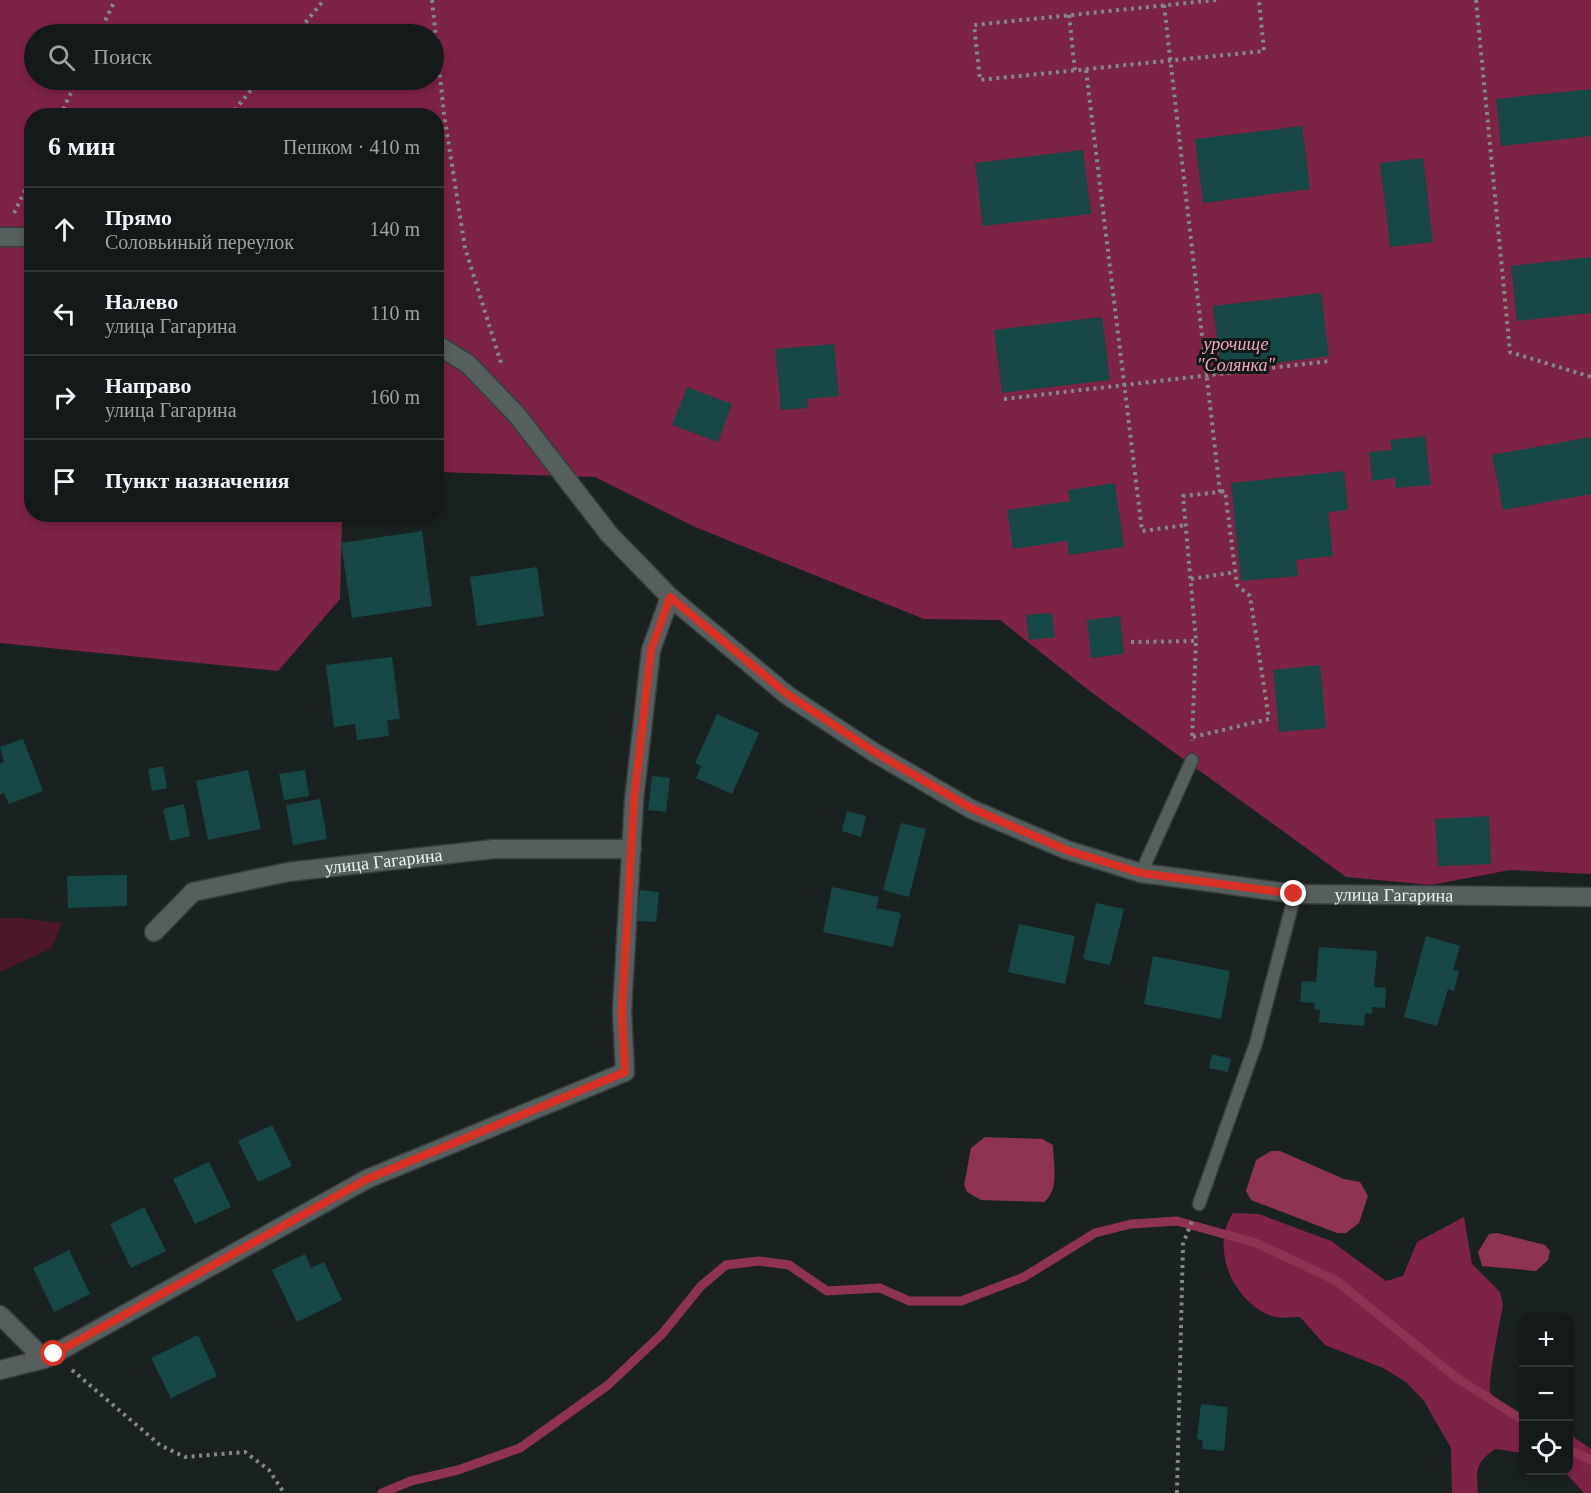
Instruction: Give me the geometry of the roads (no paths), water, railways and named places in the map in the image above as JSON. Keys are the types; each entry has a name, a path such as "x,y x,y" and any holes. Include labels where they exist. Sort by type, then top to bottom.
{"street":[{"path":"1,237 24,237"},
{"name":"улица Гагарина","path":"444,349 468,364 518,415 609,534 670,597 787,694 895,764 971,808 1066,850 1141,873 1294,894 1591,897"},
{"path":"0,1370 49,1357 367,1179 625,1072 622,1011 634,800 651,650 670,597"},
{"name":"улица Гагарина","path":"154,932 193,892 288,872 494,849 632,849"},
{"path":"0,1315 49,1357"}],"lane":[{"path":"1141,873 1191,760"},
{"path":"1199,1204 1256,1043 1294,894"}],"waterway":[{"path":"382,1493 411,1481 458,1470 520,1448 608,1385 662,1334 701,1286 726,1265 759,1261 789,1265 827,1291 880,1288 909,1301 961,1301 1024,1277 1095,1233 1131,1224 1177,1221 1256,1243 1337,1281 1454,1376 1519,1418"},
{"path":"1573,1451 1591,1460"}],"park label":[{"name":"урочище \"Солянка\"","path":"1236,354"}]}
